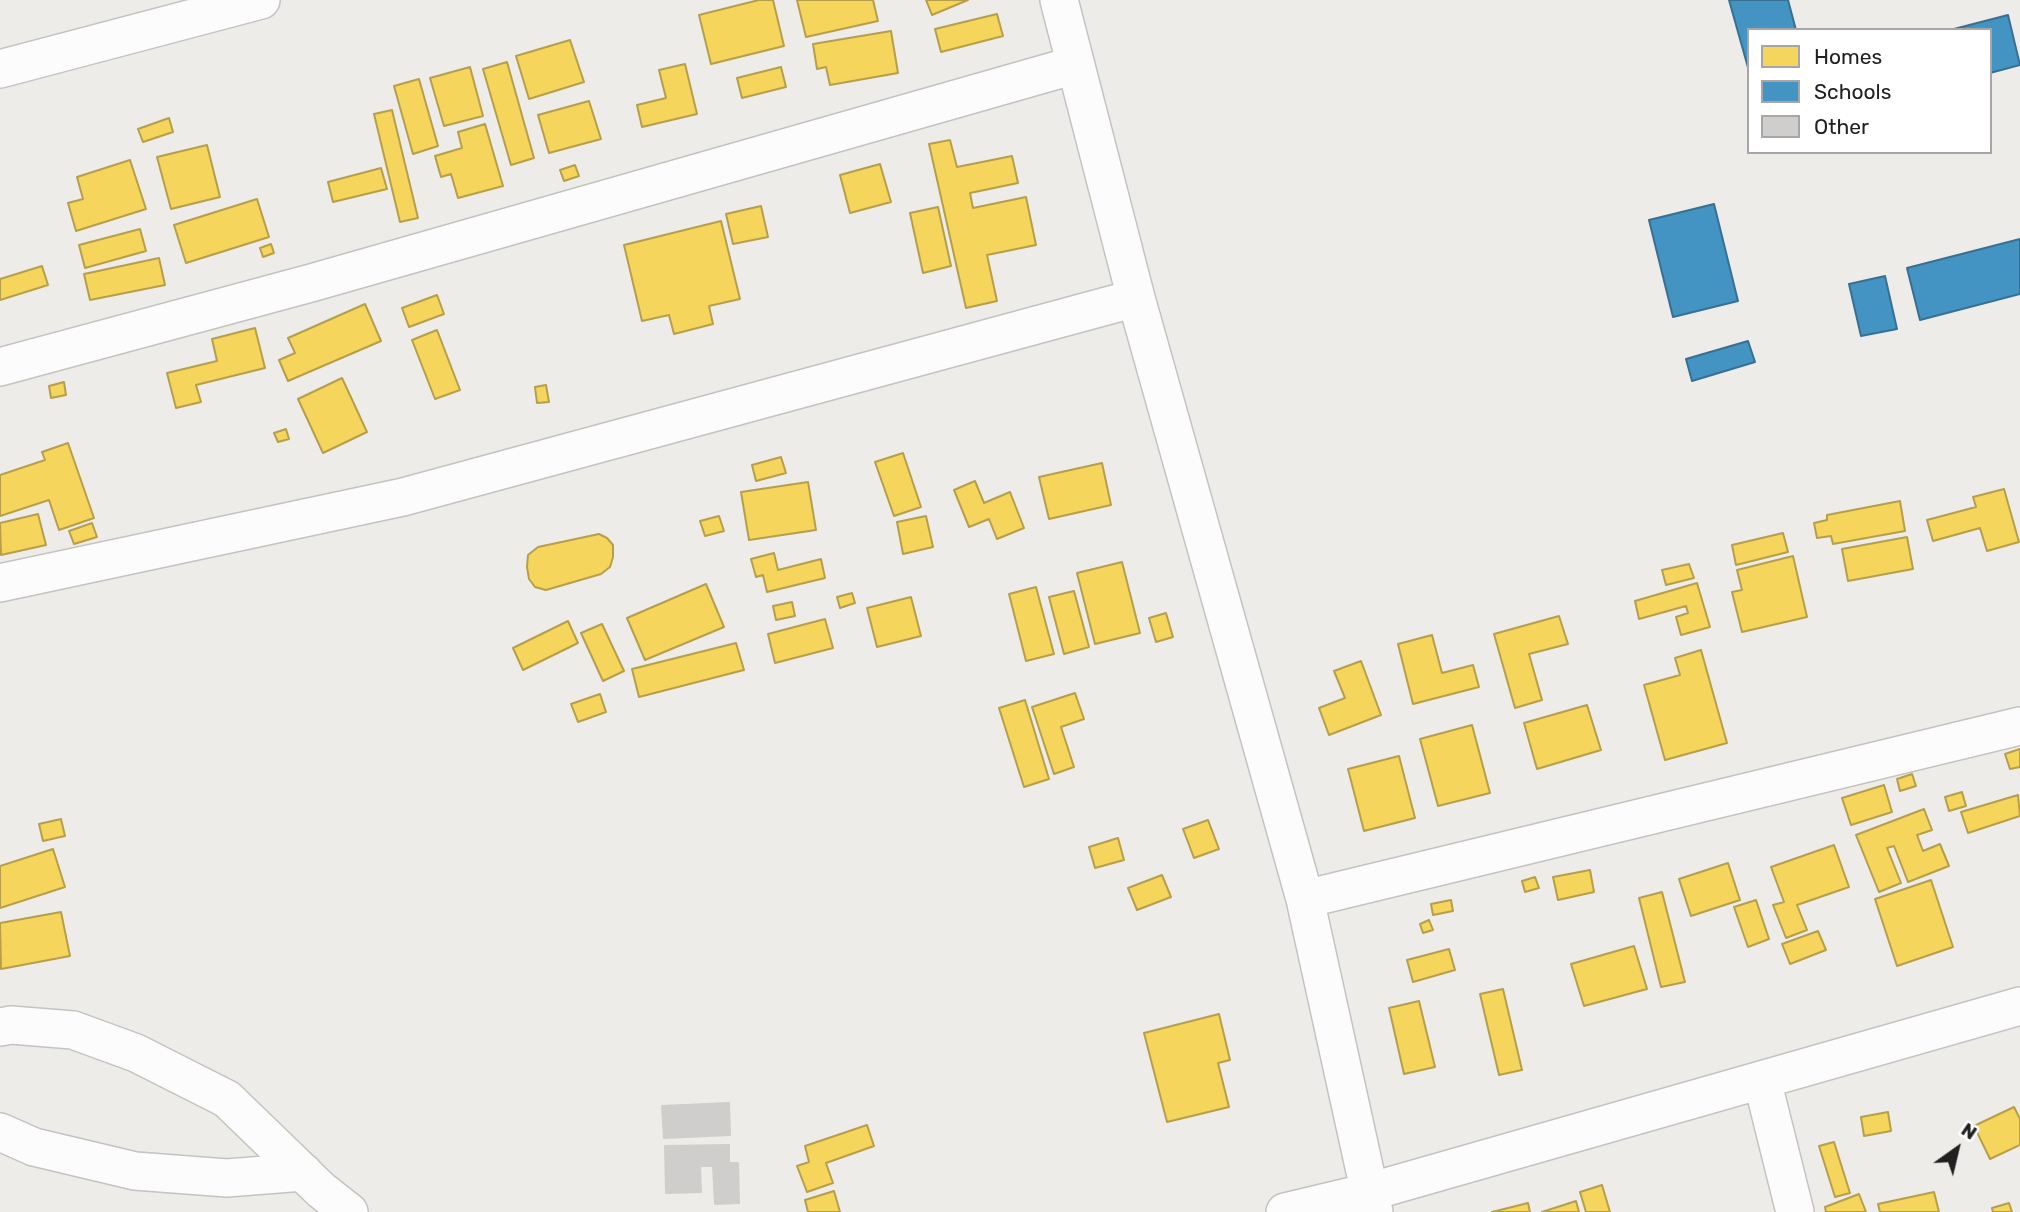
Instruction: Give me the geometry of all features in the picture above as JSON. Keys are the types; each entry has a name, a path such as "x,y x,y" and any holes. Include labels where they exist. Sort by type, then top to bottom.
{"street":[{"path":"0,69 261,0"},
{"path":"1059,0 1136,299 1305,899 1372,1202"},
{"path":"0,367 324,279 1075,65"},
{"path":"0,583 403,497 1136,299"},
{"path":"1305,899 2020,726"},
{"path":"1285,1212 1372,1202 1762,1080 2020,1006"},
{"path":"0,1027 11,1025 73,1030 136,1053 226,1099 321,1190 349,1212"},
{"path":"1762,1080 1795,1212"},
{"path":"0,1132 34,1147 135,1171 227,1178 303,1172"}],"building: Homes":[{"path":"759,0 773,0 784,46 711,64 699,15"},
{"path":"797,0 873,0 878,21 806,37"},
{"path":"926,0 968,0 932,15"},
{"path":"997,14 1003,36 941,52 935,29"},
{"path":"891,31 898,73 830,85 826,67 817,69 813,44"},
{"path":"570,40 584,82 529,99 516,56"},
{"path":"507,62 534,158 511,165 483,69"},
{"path":"685,64 697,114 642,127 637,105 666,98 659,70"},
{"path":"470,67 483,116 444,126 430,78"},
{"path":"781,67 786,87 742,98 737,78"},
{"path":"419,79 438,146 413,154 394,86"},
{"path":"589,101 601,139 549,153 538,115"},
{"path":"392,110 418,218 400,222 374,114"},
{"path":"169,118 173,132 143,142 138,129"},
{"path":"485,124 503,186 458,198 451,174 441,177 435,156 462,148 458,132"},
{"path":"950,140 957,167 1012,156 1018,183 970,193 973,208 1026,197 1036,245 987,255 997,301 966,308 929,144"},
{"path":"207,145 220,197 171,209 157,157"},
{"path":"130,160 146,209 76,231 68,203 83,199 77,177"},
{"path":"880,164 891,202 850,213 840,175"},
{"path":"575,165 579,176 564,181 560,170"},
{"path":"381,168 387,189 333,202 328,182"},
{"path":"257,199 269,237 186,263 174,225"},
{"path":"761,206 768,237 733,244 726,214"},
{"path":"938,207 951,266 923,273 910,213"},
{"path":"721,221 740,299 709,306 713,324 674,334 669,315 642,321 624,245"},
{"path":"140,229 146,251 85,268 79,245"},
{"path":"271,244 274,253 263,257 260,248"},
{"path":"159,258 165,285 90,300 84,274"},
{"path":"42,266 48,285 0,300 0,279"},
{"path":"437,295 444,314 409,327 402,308"},
{"path":"365,304 381,341 288,381 279,360 295,353 288,338"},
{"path":"255,328 265,368 196,385 201,402 176,408 167,373 217,361 212,339"},
{"path":"437,330 460,390 435,399 412,340"},
{"path":"342,378 367,432 323,453 298,399"},
{"path":"64,382 66,395 51,398 49,386"},
{"path":"546,385 549,402 537,403 535,387"},
{"path":"286,429 289,439 278,442 274,433"},
{"path":"68,443 94,518 59,530 49,500 0,516 0,475 45,460 42,452"},
{"path":"903,453 921,507 894,516 875,462"},
{"path":"781,457 786,473 756,481 752,465"},
{"path":"1102,463 1111,505 1049,519 1039,477"},
{"path":"975,481 984,503 1010,492 1024,528 997,539 989,519 969,527 954,490"},
{"path":"808,482 816,530 749,540 741,492"},
{"path":"2004,489 2019,542 1987,551 1980,528 1933,541 1927,520 1976,507 1973,497"},
{"path":"1900,501 1905,531 1833,544 1831,536 1817,538 1814,523 1827,520 1827,515"},
{"path":"38,514 46,545 1,555 0,523"},
{"path":"719,516 724,531 705,536 700,521"},
{"path":"926,516 933,547 903,554 897,522"},
{"path":"92,523 97,537 74,544 69,531"},
{"path":"1783,533 1788,552 1736,565 1732,545"},
{"path":"599,534 613,545 610,567 601,574 546,590 535,587 529,579 528,555 538,547"},
{"path":"1907,537 1913,569 1848,581 1842,549"},
{"path":"774,553 778,570 821,559 825,578 767,592 763,575 756,577 751,559"},
{"path":"1793,556 1807,617 1742,632 1732,592 1742,590 1737,570"},
{"path":"1122,562 1140,633 1095,644 1077,573"},
{"path":"1689,564 1694,578 1666,585 1662,570"},
{"path":"1697,583 1710,627 1681,635 1676,617 1688,613 1686,606 1639,619 1635,601"},
{"path":"706,584 724,627 645,660 627,618"},
{"path":"1036,587 1054,654 1026,661 1009,594"},
{"path":"1074,591 1089,647 1064,654 1049,597"},
{"path":"852,593 855,603 840,608 837,597"},
{"path":"911,597 921,636 877,647 867,608"},
{"path":"792,602 795,616 776,620 773,606"},
{"path":"1166,613 1173,637 1156,642 1149,618"},
{"path":"1559,616 1568,644 1529,654 1542,700 1515,708 1494,634"},
{"path":"825,619 833,648 775,663 768,634"},
{"path":"568,621 578,643 523,670 513,648"},
{"path":"602,624 624,671 603,681 581,633"},
{"path":"1432,635 1442,673 1473,665 1479,687 1413,704 1398,644"},
{"path":"736,643 744,670 639,697 632,669"},
{"path":"1701,650 1727,743 1665,760 1644,685 1680,675 1675,658"},
{"path":"1361,661 1381,715 1329,735 1319,708 1345,698 1334,671"},
{"path":"1075,693 1084,719 1061,727 1074,767 1054,774 1032,707"},
{"path":"600,694 606,712 578,722 571,704"},
{"path":"1025,700 1049,779 1024,787 999,708"},
{"path":"1587,705 1601,750 1537,769 1524,723"},
{"path":"1472,725 1490,793 1438,806 1420,739"},
{"path":"2020,749 2020,767 2010,769 2005,754"},
{"path":"1399,756 1415,818 1364,831 1348,769"},
{"path":"1912,774 1916,786 1900,791 1897,779"},
{"path":"1884,785 1892,812 1851,825 1842,798"},
{"path":"1962,792 1966,806 1949,811 1945,797"},
{"path":"2018,795 2020,816 1968,833 1961,812"},
{"path":"1924,809 1932,830 1917,835 1923,851 1940,844 1949,866 1908,882 1894,846 1887,848 1901,883 1879,892 1856,835"},
{"path":"61,819 65,836 43,841 39,824"},
{"path":"1208,820 1219,849 1194,858 1183,829"},
{"path":"1118,838 1124,860 1095,868 1089,847"},
{"path":"1834,845 1849,887 1797,905 1807,930 1786,938 1773,905 1784,902 1771,867"},
{"path":"53,849 65,887 0,908 0,866"},
{"path":"1728,863 1740,900 1691,916 1679,879"},
{"path":"1590,870 1594,892 1558,900 1553,877"},
{"path":"1162,875 1171,897 1137,910 1128,888"},
{"path":"1535,877 1539,888 1525,892 1522,881"},
{"path":"1931,880 1953,947 1897,966 1875,899"},
{"path":"1662,892 1685,982 1661,987 1639,898"},
{"path":"1451,900 1453,911 1433,915 1431,904"},
{"path":"1756,900 1769,939 1748,947 1734,907"},
{"path":"61,912 70,956 1,969 0,923"},
{"path":"1429,920 1433,930 1423,933 1420,924"},
{"path":"1818,931 1826,950 1790,964 1782,944"},
{"path":"1634,946 1647,989 1584,1006 1571,964"},
{"path":"1449,949 1455,970 1413,982 1407,960"},
{"path":"1503,989 1522,1070 1499,1075 1480,994"},
{"path":"1419,1001 1435,1067 1404,1074 1389,1008"},
{"path":"1219,1014 1230,1060 1218,1063 1229,1107 1167,1122 1144,1033"},
{"path":"2014,1107 2020,1119 2020,1145 1990,1159 1974,1126"},
{"path":"1888,1112 1891,1131 1864,1136 1861,1117"},
{"path":"867,1125 874,1146 826,1163 833,1183 807,1192 797,1166 809,1162 805,1146"},
{"path":"1834,1142 1850,1193 1835,1197 1819,1146"},
{"path":"1602,1185 1610,1212 1586,1212 1580,1192"},
{"path":"834,1191 840,1212 808,1212 805,1200"},
{"path":"1934,1192 1939,1212 1880,1212 1878,1204"},
{"path":"1859,1194 1866,1212 1826,1212 1825,1207"},
{"path":"1576,1201 1579,1212 1542,1212"},
{"path":"1528,1203 1530,1212 1492,1212"},
{"path":"2009,1203 2012,1212 1993,1212 1992,1208"}],"building: Schools":[{"path":"1729,0 1788,0 1795,28 1747,28 1747,64"},
{"path":"2008,15 2020,65 1992,72 1992,28 1958,28"},
{"path":"1714,204 1738,301 1673,317 1649,220"},
{"path":"2020,239 2020,294 1920,320 1907,268"},
{"path":"1885,276 1897,329 1861,336 1849,284"},
{"path":"1748,341 1755,362 1692,381 1686,359"}],"building: Other":[{"path":"729,1103 730,1135 664,1138 662,1106"},
{"path":"729,1145 729,1163 738,1163 739,1203 715,1204 713,1166 700,1166 701,1192 666,1193 665,1146"}]}
